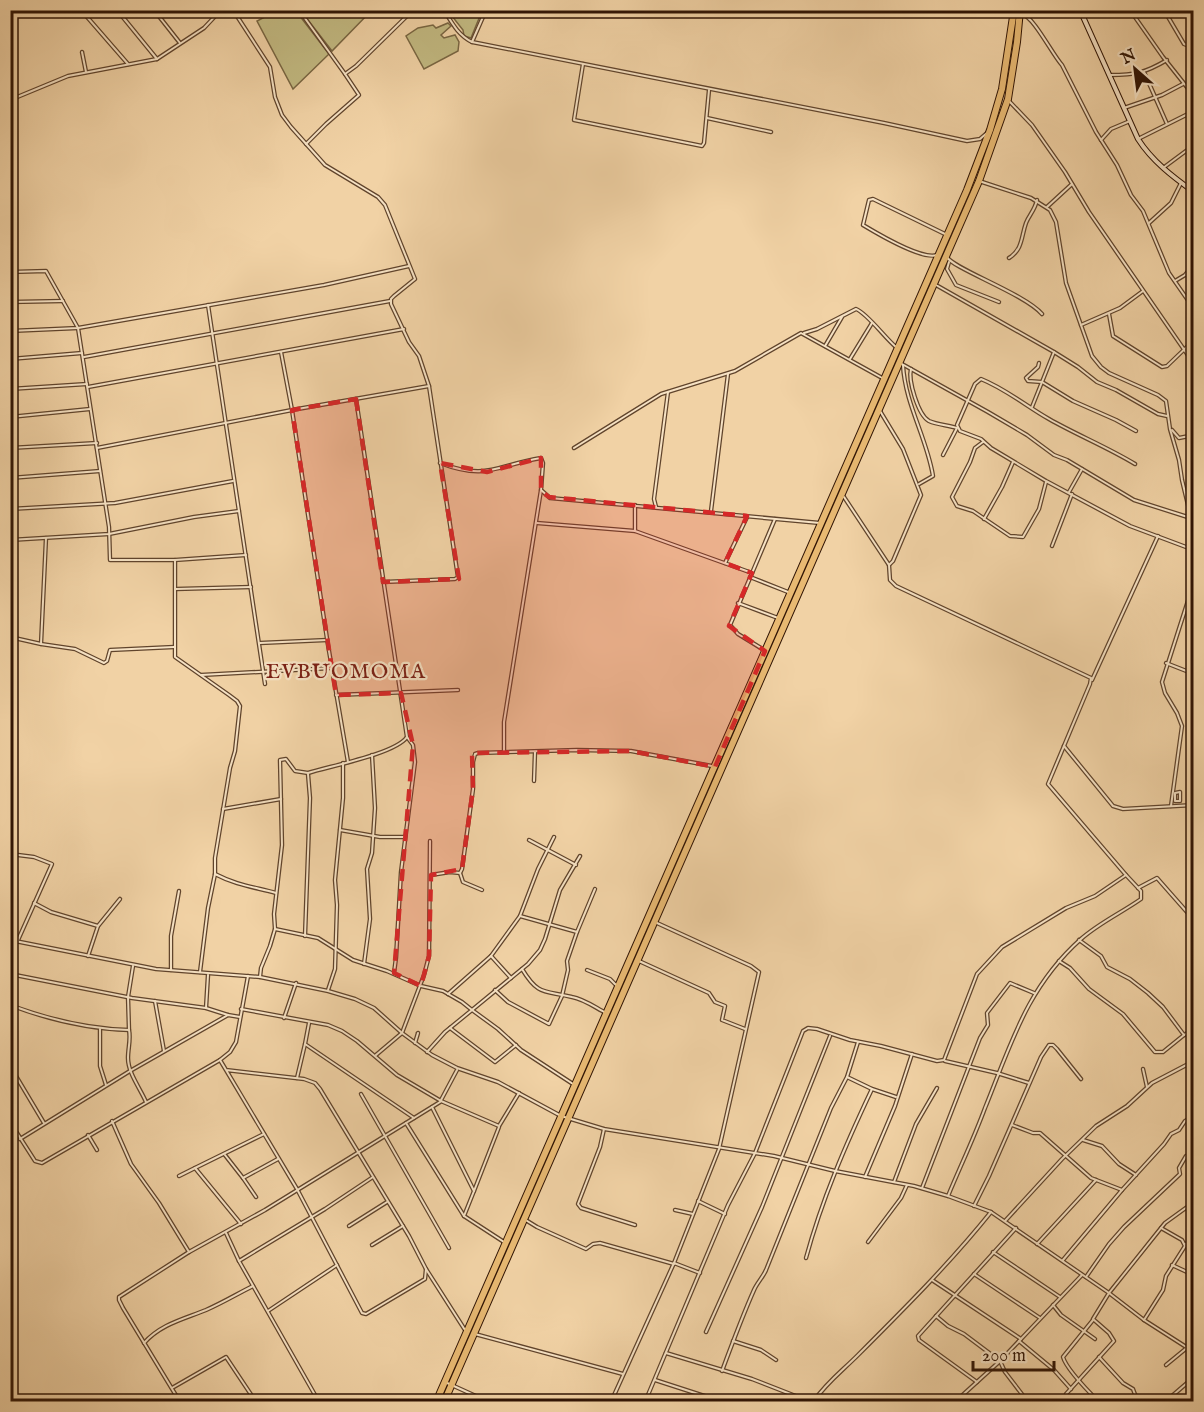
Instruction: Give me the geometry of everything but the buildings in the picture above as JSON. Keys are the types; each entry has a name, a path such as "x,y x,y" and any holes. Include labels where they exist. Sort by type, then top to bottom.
{"highway":[{"path":"505,1248 524,1219 565,1117 821,523 879,409 937,255 979,181 1008,99 1010,63 1018,12"},
{"path":"444,1401 448,1384 505,1248 565,1117 575,1086 606,1013 656,922 752,701 884,379 899,361 897,348 906,337 947,258 1010,63"},
{"path":"745,699 752,701"},
{"path":"436,1401 448,1384"}],"street":[{"path":"81,10 128,64"},
{"path":"117,10 157,58"},
{"path":"154,10 181,43"},
{"path":"10,100 68,76 157,58 204,28 221,10"},
{"path":"10,358 83,355 391,301 399,290 415,280 382,200 325,165 282,115 275,97 270,66 233,10"},
{"path":"299,10 359,95 306,144"},
{"path":"345,74 409,14 409,10"},
{"path":"444,10 453,26 464,38 472,42 968,141 980,139 990,130"},
{"path":"472,42 486,10"},
{"path":"1080,10 1138,139 1145,150 1163,168 1194,192"},
{"path":"1130,10 1194,96"},
{"path":"1164,10 1184,44 1194,52"},
{"path":"1018,12 1027,15 1054,57 1062,65 1131,195 1149,223 1167,269 1194,309"},
{"path":"82,52 86,72"},
{"path":"1110,75 1130,76 1144,72 1167,60"},
{"path":"583,64 574,120 636,134 703,145 709,90"},
{"path":"1144,72 1167,124"},
{"path":"1124,108 1183,84"},
{"path":"1008,99 1032,125 1194,364"},
{"path":"1138,139 1194,111"},
{"path":"707,118 771,132"},
{"path":"1101,140 1111,129 1130,121"},
{"path":"1163,168 1194,145"},
{"path":"979,181 1037,201 1054,215 1063,270 1088,349 1101,367 1166,401 1194,530"},
{"path":"1149,223 1171,203 1181,183"},
{"path":"1047,207 1072,184"},
{"path":"937,255 931,257 916,252 863,225 869,200 873,199 947,235"},
{"path":"1010,258 1018,251 1026,223 1035,210 1037,201"},
{"path":"999,302 956,285 947,269 947,258 1025,299 1042,314"},
{"path":"1175,281 1185,275 1194,264"},
{"path":"10,332 78,328 324,285 410,266"},
{"path":"10,272 46,271 78,328 105,503 110,558 112,560 175,560 246,555"},
{"path":"933,284 1054,352 1097,382 1158,414 1168,416"},
{"path":"1081,325 1109,314 1143,291"},
{"path":"10,302 63,301"},
{"path":"383,582 458,578 429,386 419,356 414,351 391,301"},
{"path":"208,305 265,684"},
{"path":"574,448 652,399 728,374 797,334 817,329 856,309 860,310 897,348"},
{"path":"1109,314 1113,336 1162,367 1167,366 1194,340"},
{"path":"825,346 842,316"},
{"path":"850,359 872,323"},
{"path":"10,389 87,385 404,329"},
{"path":"804,333 884,379"},
{"path":"281,352 348,762"},
{"path":"1032,407 1054,352"},
{"path":"899,361 1027,435 1042,448 1134,500 1192,519"},
{"path":"899,361 933,476 919,484"},
{"path":"1039,363 1038,367 1026,378 1028,381 1042,382 1073,401 1136,431"},
{"path":"911,369 913,391 924,417 935,423 957,428 1046,481 1130,525 1194,550"},
{"path":"711,513 728,374"},
{"path":"943,454 957,428 975,384 981,379 1032,407 1045,417 1135,464"},
{"path":"97,448 429,386"},
{"path":"656,507 654,499 668,392"},
{"path":"356,399 407,736 413,745 415,762 394,974"},
{"path":"10,417 90,409"},
{"path":"879,409 903,449 921,495 893,561 889,565"},
{"path":"1170,427 1179,438 1194,435"},
{"path":"10,448 96,442"},
{"path":"983,442 975,447 970,462 952,496 957,506 973,512 1010,536 1023,537 1039,509 1046,481"},
{"path":"440,463 472,472 486,472 541,458 543,463 541,490 504,722 504,752"},
{"path":"984,519 1013,461"},
{"path":"1069,492 1082,469"},
{"path":"10,478 100,471"},
{"path":"10,509 115,503 235,480"},
{"path":"541,490 550,498 821,523"},
{"path":"838,491 889,565 891,582 896,586 1088,676 1091,681"},
{"path":"1052,546 1072,494"},
{"path":"634,531 635,505"},
{"path":"10,540 109,534 194,517 240,511"},
{"path":"725,563 747,516"},
{"path":"765,651 738,634 730,626 775,519"},
{"path":"536,523 634,531 752,573"},
{"path":"948,1196 986,1107 1012,1036 1035,993 1059,961 1079,940 1095,927 1141,899 1142,894 1138,888 1048,784 1091,681 1158,536"},
{"path":"41,644 46,538"},
{"path":"175,560 174,647 176,659 236,700 240,706 235,750 215,858 215,874 200,972"},
{"path":"750,577 791,593"},
{"path":"1171,806 1182,726 1178,714 1162,687 1166,663 1194,582"},
{"path":"175,589 251,587"},
{"path":"738,603 780,619"},
{"path":"1185,610 1190,611 1194,618"},
{"path":"10,637 75,649 104,663 110,651 174,647"},
{"path":"260,643 327,640"},
{"path":"1166,663 1194,674"},
{"path":"201,675 332,668"},
{"path":"336,695 458,690"},
{"path":"260,976 274,929 273,920 282,845 280,760 286,759 295,771 308,773 372,755 400,743 407,736"},
{"path":"1064,746 1113,806 1123,808 1194,805"},
{"path":"482,890 463,882 460,873 464,860 473,789 474,757 478,753 631,751 715,767"},
{"path":"534,781 535,752"},
{"path":"364,964 370,919 367,869 372,853 375,808 372,755"},
{"path":"328,991 335,969 335,880 343,798 343,763"},
{"path":"305,936 310,798 308,773"},
{"path":"223,809 281,799"},
{"path":"340,830 380,837 406,837"},
{"path":"448,994 491,956 520,916 538,869 554,837"},
{"path":"529,840 576,865"},
{"path":"375,1056 402,1034 421,986 429,956 430,841"},
{"path":"10,854 34,857 52,864 17,941"},
{"path":"427,1052 450,1028 522,969 540,950 560,890 580,856"},
{"path":"431,875 460,873"},
{"path":"215,874 237,885 250,885 276,893"},
{"path":"944,1060 977,974 993,954 1066,908 1095,896 1126,875"},
{"path":"1138,888 1157,878 1194,920"},
{"path":"495,990 508,1002 549,1024 562,996 568,970 567,961 595,889"},
{"path":"171,970 171,936 179,891"},
{"path":"88,956 98,926 120,899"},
{"path":"34,903 63,916 98,926"},
{"path":"520,916 577,932"},
{"path":"611,1401 674,1263 719,1149 755,993 758,970 656,922"},
{"path":"274,929 325,940 353,960 448,994 575,1086"},
{"path":"10,940 133,964 171,970 260,976 328,991 355,999 374,1008 402,1034 427,1052 457,1068 498,1082 565,1117 604,1129 781,1158 922,1188 948,1196 991,1212 1110,1293 1143,1320 1194,1352"},
{"path":"1079,940 1101,956 1107,967 1130,979 1148,993 1163,1007 1184,1035"},
{"path":"491,956 511,978"},
{"path":"637,960 709,993 715,1002 725,1006 722,1020 745,1029"},
{"path":"1059,961 1071,968 1089,989 1123,1014 1155,1052 1163,1052 1194,1029"},
{"path":"133,964 128,997 130,1038 128,1059 130,1071 146,1102"},
{"path":"522,969 529,981 540,991 574,997 606,1013"},
{"path":"587,970 613,981 620,989"},
{"path":"206,1008 208,973"},
{"path":"10,974 128,997 206,1008 240,1017"},
{"path":"10,1122 34,1161 42,1163 220,1060 235,1047 248,976"},
{"path":"284,1017 296,983"},
{"path":"922,1188 959,1089 988,1024 987,1013 1005,989 1013,983 1035,993"},
{"path":"155,1001 164,1052"},
{"path":"10,1005 72,1024 100,1029 129,1030"},
{"path":"241,1009 328,1026 342,1031 397,1075 441,1101 499,1126"},
{"path":"20,1139 130,1071 228,1015"},
{"path":"297,1078 309,1022"},
{"path":"450,1028 495,1062 516,1045"},
{"path":"645,1401 725,1214 755,1153 801,1033 808,1028 817,1029 858,1042 937,1061 944,1060 1029,1083"},
{"path":"100,1029 100,1066 106,1086"},
{"path":"415,1043 418,1033"},
{"path":"706,1332 762,1207 831,1035"},
{"path":"722,1371 754,1290 766,1270 810,1164 831,1108 847,1077 858,1042"},
{"path":"305,1044 414,1118"},
{"path":"974,1206 1043,1053 1050,1044 1057,1049 1081,1079"},
{"path":"865,1177 912,1054"},
{"path":"220,1060 297,1189 364,1314 425,1279 433,1281"},
{"path":"1005,1221 1096,1126 1127,1106 1147,1087 1194,1061"},
{"path":"10,1066 45,1123"},
{"path":"180,1401 118,1299 189,1252 241,1224 441,1101 457,1068"},
{"path":"1143,1069 1147,1087"},
{"path":"226,1070 297,1078 315,1083 403,1226 433,1281 470,1333 623,1374"},
{"path":"847,1077 897,1098"},
{"path":"894,1182 919,1117 928,1106 937,1088"},
{"path":"806,1258 814,1227 835,1171 872,1089"},
{"path":"464,1216 499,1126 519,1093"},
{"path":"361,1094 449,1248"},
{"path":"432,1107 474,1191"},
{"path":"1062,1261 1171,1134 1179,1130 1185,1121 1194,1115"},
{"path":"112,1121 131,1164 159,1203 189,1252"},
{"path":"406,1123 464,1216 505,1248"},
{"path":"1012,1125 1033,1133 1040,1133 1096,1180 1122,1190"},
{"path":"604,1129 600,1147 578,1204 580,1208 635,1225"},
{"path":"179,1176 264,1134"},
{"path":"88,1135 97,1150"},
{"path":"1083,1140 1102,1146 1119,1164 1136,1175"},
{"path":"224,1154 256,1197"},
{"path":"1086,1277 1117,1235 1180,1174 1179,1168 1186,1156 1194,1154"},
{"path":"243,1178 278,1159"},
{"path":"195,1168 241,1224"},
{"path":"239,1261 373,1177"},
{"path":"1037,1244 1096,1180"},
{"path":"868,1242 908,1185"},
{"path":"698,1201 725,1214"},
{"path":"349,1226 387,1202"},
{"path":"1099,1401 1085,1388 1064,1362 1063,1357 1161,1228 1180,1210 1194,1202"},
{"path":"675,1210 693,1214"},
{"path":"666,1353 696,1360 812,1401 830,1379 856,1357 932,1280 991,1212"},
{"path":"524,1219 586,1249 593,1244 600,1243 674,1263 700,1273"},
{"path":"372,1245 403,1226"},
{"path":"977,1382 919,1340 918,1336 1016,1228"},
{"path":"1161,1228 1185,1244"},
{"path":"225,1233 318,1401"},
{"path":"1185,1244 1194,1242"},
{"path":"1143,1320 1163,1290 1163,1284 1172,1265 1185,1244"},
{"path":"993,1252 1060,1297"},
{"path":"268,1311 337,1264"},
{"path":"1172,1265 1187,1272 1194,1269"},
{"path":"425,1279 426,1269"},
{"path":"974,1274 1040,1318"},
{"path":"956,1401 1000,1361 1082,1275"},
{"path":"932,1280 1020,1340 1054,1370 1071,1389"},
{"path":"144,1342 172,1322 207,1310 254,1286"},
{"path":"1194,1303 1189,1311 1194,1317"},
{"path":"1053,1305 1061,1315 1095,1339"},
{"path":"936,1316 1000,1361 1005,1372 1028,1401"},
{"path":"1063,1401 1079,1379 1112,1344 1114,1338 1093,1320"},
{"path":"733,1341 761,1350 776,1360"},
{"path":"1166,1365 1194,1342"},
{"path":"172,1388 226,1357 255,1401"},
{"path":"1099,1357 1123,1383 1133,1389 1136,1397 1149,1401"},
{"path":"1166,1401 1194,1377"},
{"path":"655,1380 723,1401"},
{"path":"448,1384 489,1401"},
{"path":"948,1401 959,1397"}],"highlighted area":[{"path":"356,399 383,582 459,579 440,463 487,472 541,458 541,491 549,497 747,516 725,563 752,573 729,626 765,651 715,767 631,751 472,753 473,789 462,869 431,875 429,956 421,986 394,973 413,745 401,693 336,695 292,410"}],"shaded area":[{"path":"278,10 296,11 329,54 293,89 257,21"},
{"path":"371,10 332,51 301,11"},
{"path":"448,11 482,11 471,38 464,36 463,30"},
{"path":"448,23 451,26 441,35 444,38 455,35 459,42 458,51 424,69 406,36 418,28 433,25 436,28"}],"district":[{"name":"EVBUOMOMA","path":"346,672"}]}
